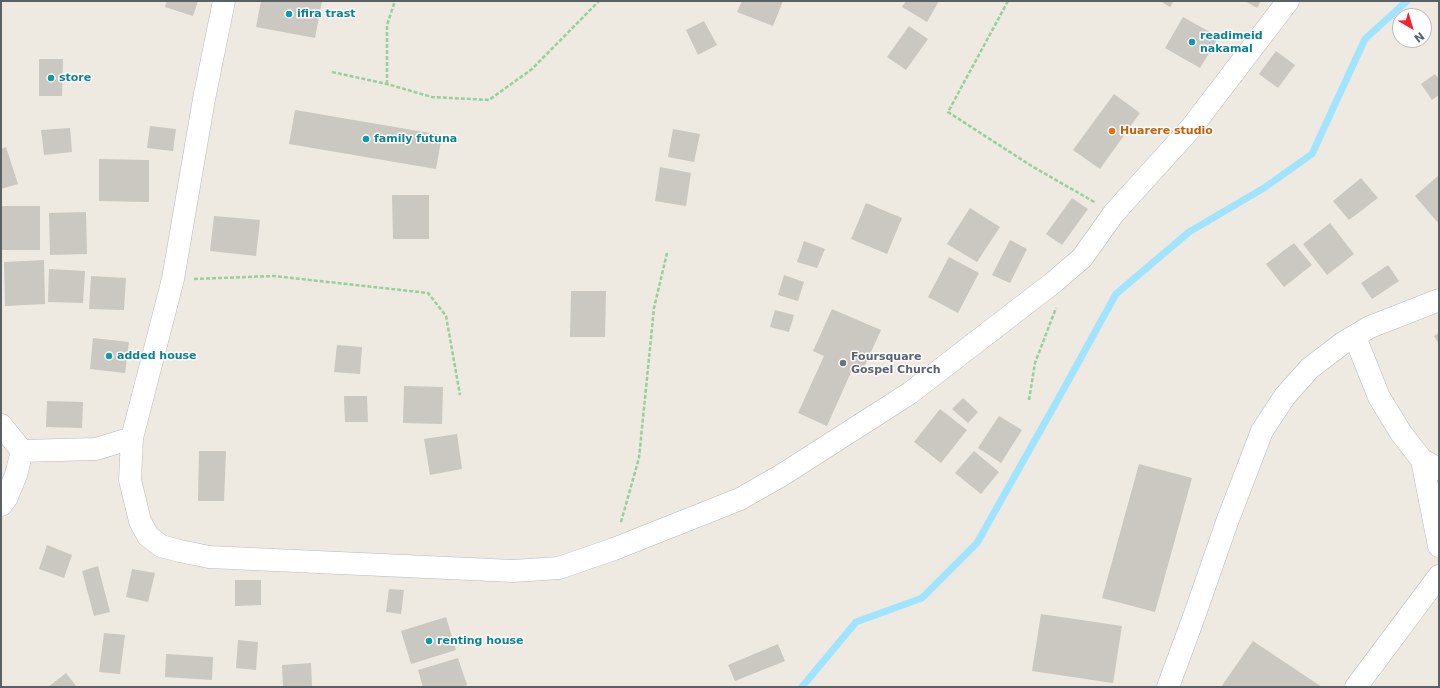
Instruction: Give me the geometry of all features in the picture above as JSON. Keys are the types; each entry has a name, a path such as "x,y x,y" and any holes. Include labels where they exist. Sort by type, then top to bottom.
{"street":[{"path":"224,1 204,99 173,279 132,438 130,480 140,521 148,536 161,546 209,557 513,571 559,568 614,549 740,499 782,475 910,393 1054,282 1082,258 1114,213 1191,128 1288,1"},
{"path":"1168,687 1227,522 1262,431 1285,396 1310,368 1355,336 1370,327 1439,300"},
{"path":"1355,336 1379,397 1401,433 1431,464 1439,546"},
{"path":"1,425 22,451"},
{"path":"22,451 96,449 132,438"},
{"path":"1,505 6,499 16,475 22,451"},
{"path":"1356,687 1439,576"}],"path":[{"path":"387,84 387,25 396,1"},
{"path":"332,72 387,84 432,97 489,100 532,69 599,1"},
{"path":"1008,1 948,112 1030,165 1114,213"},
{"path":"614,549 639,458 654,308 667,253"},
{"path":"173,279 274,276 428,293 446,316 460,395"},
{"path":"1029,400 1035,363 1056,310 1054,282"}],"building":[{"path":"167,1 198,1 193,16 165,7"},
{"name":"ifira trast","path":"261,1 322,1 315,38 256,27"},
{"path":"742,1 783,1 773,26 737,12"},
{"path":"906,1 939,1 927,22 902,7"},
{"path":"1160,1 1174,1 1170,7"},
{"path":"1245,1 1261,1 1257,8"},
{"name":"readimeid nakamal","path":"1183,17 1219,37 1200,68 1165,48"},
{"path":"704,21 717,45 698,55 686,30"},
{"path":"909,26 928,39 906,70 887,57"},
{"path":"1276,51 1295,65 1278,88 1259,74"},
{"name":"store","path":"39,59 63,59 62,96 39,96"},
{"path":"1435,74 1439,79 1439,95 1432,100 1421,84"},
{"path":"1114,94 1140,113 1100,169 1073,150"},
{"name":"family futuna","path":"295,110 442,135 436,169 289,144"},
{"path":"150,126 176,129 173,151 147,148"},
{"path":"70,128 72,152 44,155 41,130"},
{"path":"673,129 700,134 694,162 668,157"},
{"path":"6,147 18,184 1,189 1,149"},
{"path":"99,159 149,160 149,202 99,201"},
{"path":"660,167 691,173 686,206 655,201"},
{"path":"1439,175 1439,224 1415,196"},
{"path":"1361,178 1378,198 1349,220 1333,201"},
{"path":"392,195 429,195 429,239 393,239"},
{"path":"1072,198 1088,209 1062,245 1046,234"},
{"path":"866,203 902,218 887,254 851,239"},
{"path":"1,206 40,206 40,250 1,250"},
{"path":"970,208 1000,227 977,262 947,244"},
{"path":"86,212 87,254 50,255 49,213"},
{"path":"214,216 260,220 256,256 210,251"},
{"path":"1330,223 1354,254 1327,275 1303,244"},
{"path":"1010,240 1027,249 1010,283 992,275"},
{"path":"804,241 825,249 817,268 797,262"},
{"path":"1294,243 1312,265 1284,287 1266,264"},
{"path":"949,257 979,273 958,313 928,297"},
{"path":"44,260 45,304 5,306 4,262"},
{"path":"1388,265 1399,281 1372,299 1361,283"},
{"path":"49,269 85,271 83,303 48,302"},
{"path":"784,275 804,282 798,301 778,295"},
{"path":"91,276 126,278 124,310 89,309"},
{"path":"571,291 606,291 605,337 570,337"},
{"name":"Foursquare Gospel Church","path":"832,309 881,330 861,374 852,370 827,426 798,413 824,356 813,351"},
{"path":"775,310 794,315 789,332 770,327"},
{"path":"1439,333 1439,344 1434,336"},
{"name":"added house","path":"93,338 129,342 125,373 90,369"},
{"path":"337,345 362,347 360,374 334,372"},
{"path":"404,386 443,387 442,424 403,423"},
{"path":"344,396 367,396 368,422 345,422"},
{"path":"963,398 978,412 968,423 952,409"},
{"path":"47,401 83,402 82,428 46,427"},
{"path":"940,409 967,430 941,463 914,442"},
{"path":"999,416 1022,430 1001,463 978,448"},
{"path":"457,434 462,469 430,475 424,439"},
{"path":"199,451 226,451 224,501 198,501"},
{"path":"974,451 999,472 981,494 955,473"},
{"path":"1139,464 1192,478 1155,612 1102,598"},
{"path":"47,545 72,555 64,578 39,569"},
{"path":"98,566 110,612 94,616 82,571"},
{"path":"132,569 155,573 148,602 126,597"},
{"path":"235,580 261,580 261,605 235,606"},
{"path":"389,589 404,590 401,614 386,612"},
{"path":"1041,614 1122,626 1113,683 1032,671"},
{"name":"renting house","path":"446,617 456,650 411,664 401,631"},
{"path":"104,633 125,635 120,674 99,672"},
{"path":"238,640 258,642 256,670 236,668"},
{"path":"1253,641 1322,687 1221,687"},
{"path":"778,644 785,661 735,681 728,665"},
{"path":"166,654 213,657 212,680 165,677"},
{"path":"458,658 467,685 461,687 423,687 418,670"},
{"path":"311,663 312,687 283,687 282,665"},
{"path":"66,673 77,687 48,687"}],"waterway":[{"path":"802,687 856,622 922,598 977,543 1116,294 1189,232 1264,188 1312,154 1365,39 1407,1"}],"place":[{"name":"ifira trast","path":"289,14"},
{"name":"readimeid nakamal","path":"1192,42"},
{"name":"store","path":"51,78"},
{"name":"Huarere studio","path":"1112,131"},
{"name":"family futuna","path":"366,139"},
{"name":"added house","path":"109,356"},
{"name":"Foursquare Gospel Church","path":"843,363"},
{"name":"renting house","path":"429,641"}]}
